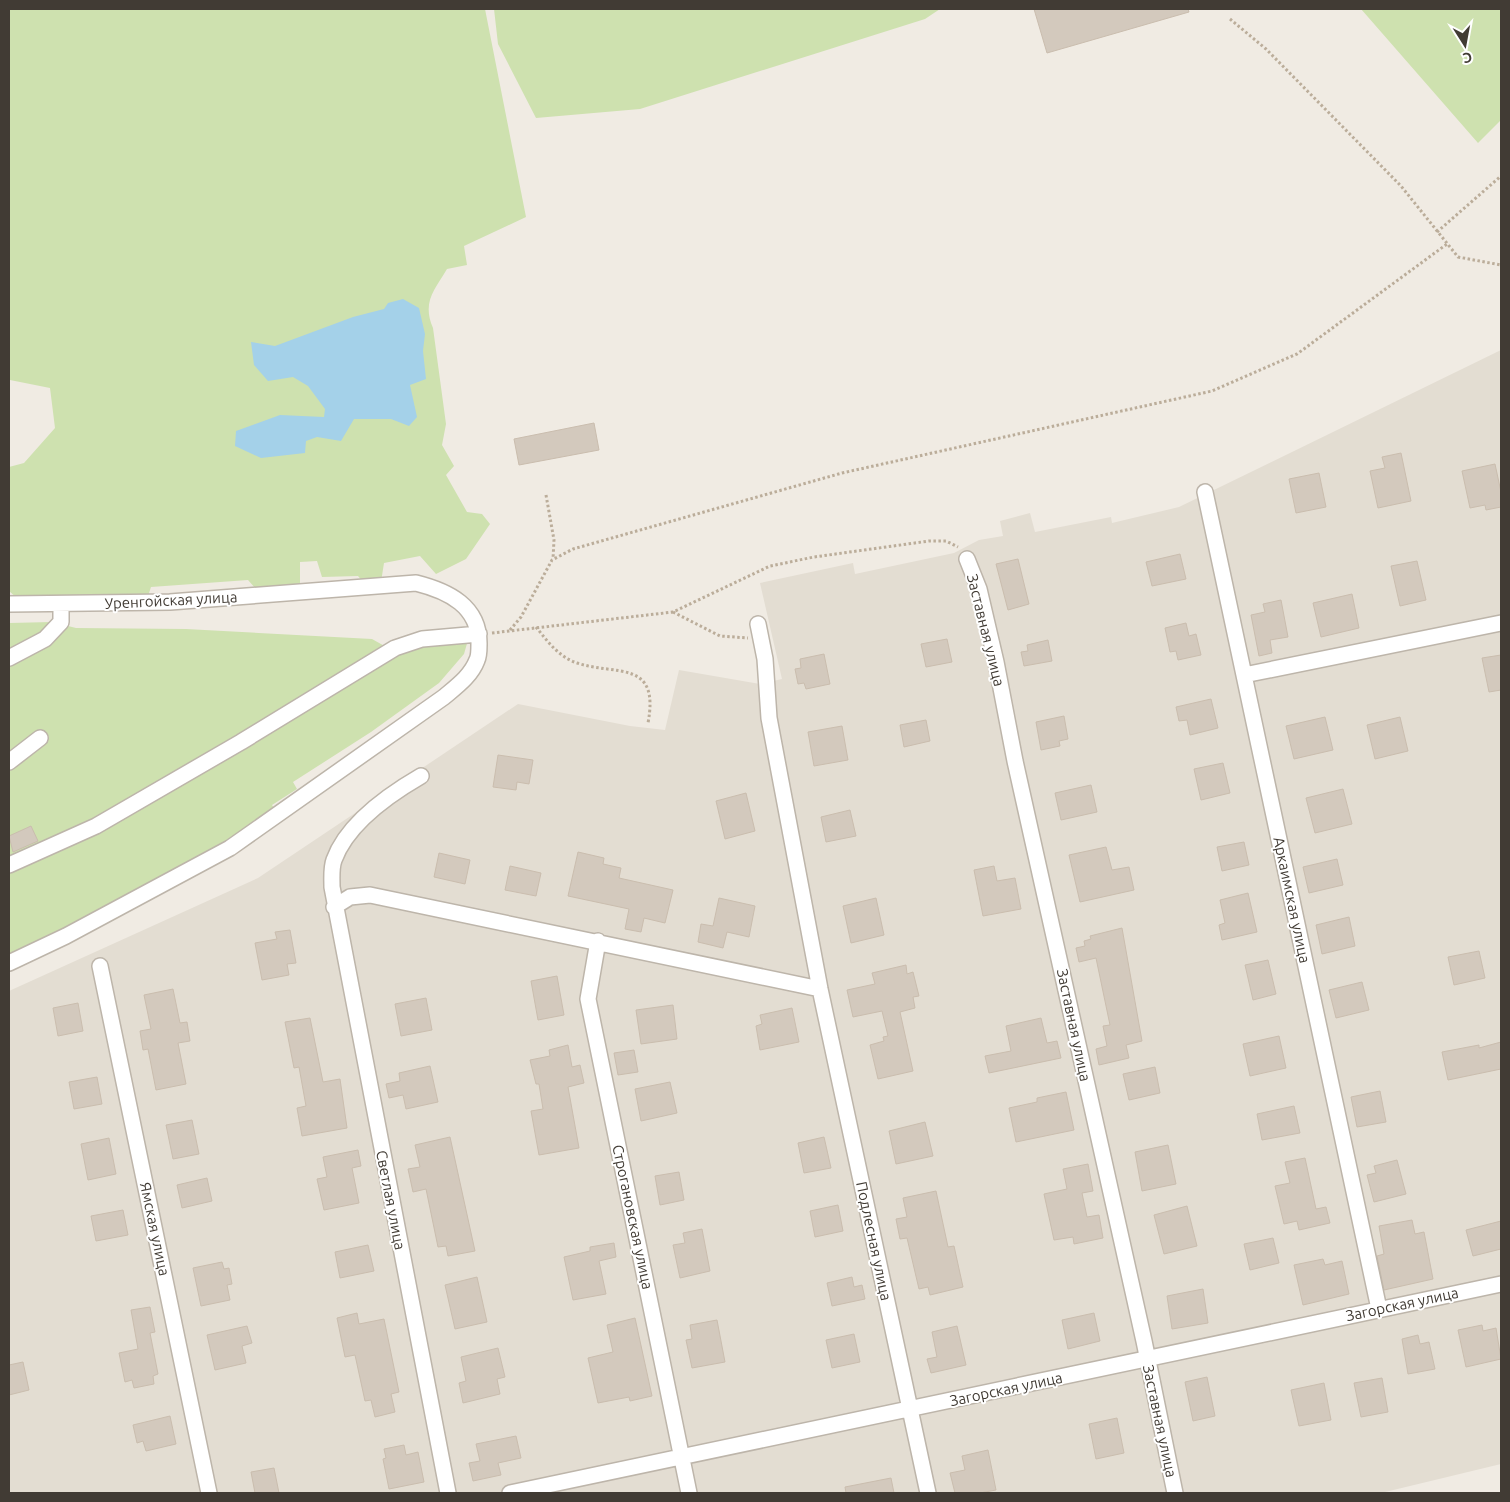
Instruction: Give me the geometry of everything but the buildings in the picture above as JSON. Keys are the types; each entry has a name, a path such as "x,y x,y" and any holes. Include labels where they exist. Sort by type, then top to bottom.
{"street":[{"name":"Аркаимская улица","path":"1205,492 1379,1309"},
{"name":"Заставная улица","path":"968,559 979,589 996,662 1015,762 1144,1341 1175,1493"},
{"name":"Уренгойская улица","path":"9,604 62,605 170,602 333,588 416,584 441,589 466,607 476,623 479,634"},
{"path":"9,658 45,639 61,622 62,605"},
{"path":"1244,675 1501,623"},
{"name":"Подлесная улица","path":"759,630 766,659 768,718 820,989 928,1493"},
{"path":"9,865 96,826 274,722 394,648 422,639 479,634 478,659 466,679 444,697 230,848 66,936 9,963"},
{"path":"9,762 40,738"},
{"name":"Светлая улица","path":"421,776 394,791 342,843 333,862 332,887 334,907 448,1493"},
{"path":"334,907 350,897 370,895 598,941 820,989"},
{"name":"Строгановская улица","path":"598,941 588,999 689,1493"},
{"name":"Ямская улица","path":"100,966 209,1493"},
{"name":"Загорская улица","path":"510,1493 1501,1284"}],"path":[{"path":"1230,19 1266,49 1400,186 1458,257 1501,265"},
{"path":"1437,232 1501,176"},
{"path":"552,560 573,550 842,473 1212,391 1297,354 1447,244"},
{"path":"510,630 521,617 552,560 554,540 546,495"},
{"path":"479,634 673,612 770,566 814,557 929,541 946,541 959,548 968,559"},
{"path":"673,612 720,636 741,639 759,630"},
{"path":"536,627 563,656 578,663 629,672 644,682 650,697 648,723"}],"shaded area":[{"path":"1501,350 1501,1464 1381,1493 9,1493 9,991 258,878 518,704 630,726 665,730 679,670 760,684 782,679 760,583 853,563 855,574 954,553 979,540 1003,536 1000,521 1030,513 1035,532 1111,517 1112,523 1179,507"}],"green space":[{"path":"9,9 485,9 526,217 464,246 467,265 447,269 434,290 429,304 446,424 442,445 454,466 446,475 467,512 482,514 490,524 466,559 436,574 420,556 384,563 381,582 364,583 358,576 322,577 317,561 300,562 300,586 256,589 248,580 151,587 147,599 25,605 9,591 9,467 24,463 55,428 50,388 10,380 9,385"},
{"path":"494,9 940,9 925,19 640,109 536,118 498,44"},
{"path":"1361,9 1501,9 1501,120 1478,143"},
{"path":"52,622 76,628 186,629 372,639 397,653 423,645 468,640 464,654 439,683 371,732 293,782 297,789 272,805 275,810 211,850 145,887 9,955 9,623"}],"water":[{"path":"403,299 419,308 425,334 423,351 426,379 410,385 417,417 409,426 391,419 354,419 341,441 317,437 306,441 305,453 261,458 235,446 236,431 280,415 324,417 325,409 308,386 293,377 268,381 254,365 251,342 275,346 353,317 384,309 388,303"}]}
